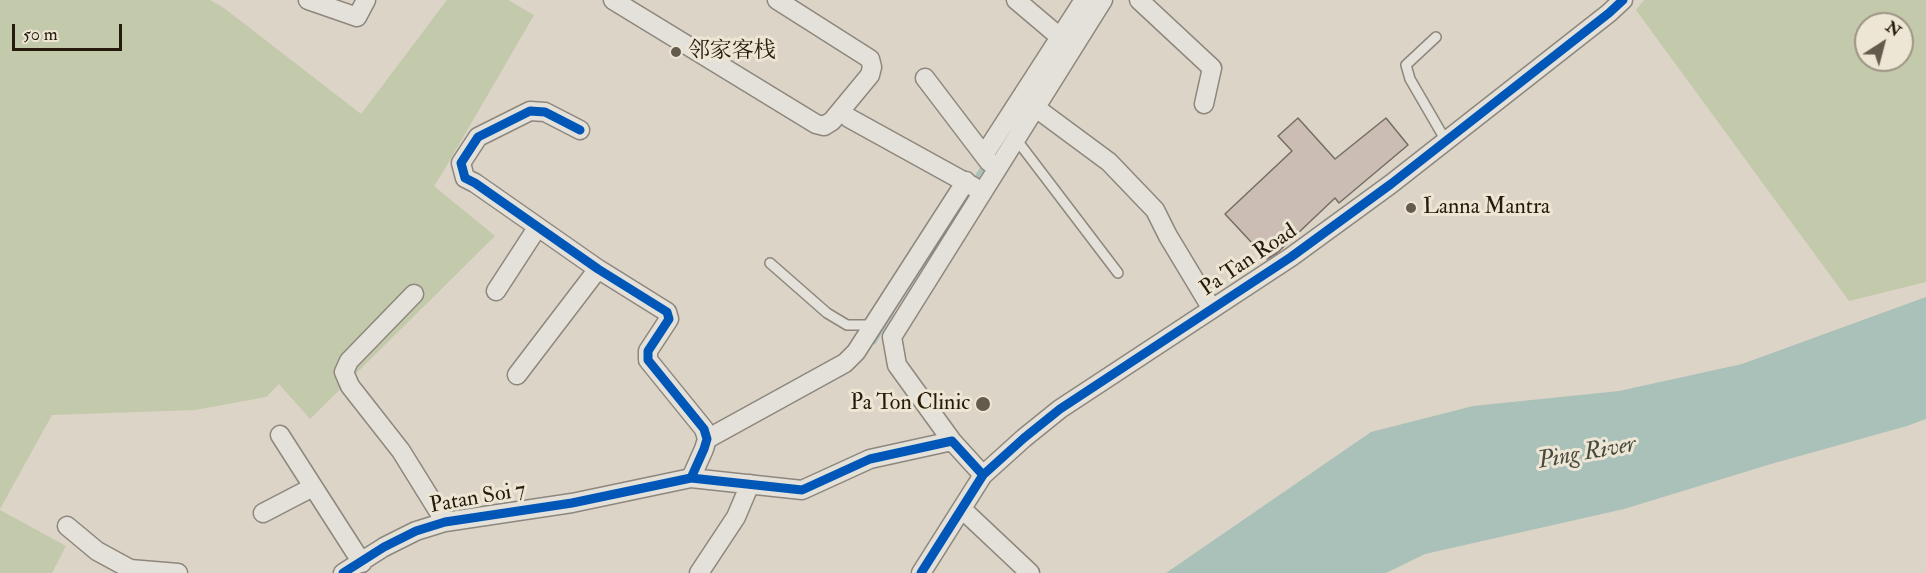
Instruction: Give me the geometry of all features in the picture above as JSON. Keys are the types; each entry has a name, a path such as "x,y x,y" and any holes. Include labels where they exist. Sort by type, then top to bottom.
{"street":[{"path":"308,0 357,17 366,0"},
{"path":"613,0 816,124 824,126 832,121 870,75 872,67 870,59 777,0"},
{"path":"1016,0 1066,42"},
{"path":"984,475 952,441 897,365 892,337 1036,108 1084,0"},
{"path":"984,155 1024,93 1103,0"},
{"path":"1139,0 1212,68 1204,104"},
{"name":"Pa Tan Road","path":"921,573 984,475 1024,438 1060,409 1291,257 1446,141 1623,0"},
{"path":"925,78 996,171"},
{"path":"1024,93 1036,108 1108,162 1155,210 1212,309"},
{"path":"580,130 545,112 530,111 478,137 461,162 465,178 598,269 667,312 669,319 648,351 648,360 704,429 706,439 704,449 691,477"},
{"path":"849,118 982,193"},
{"path":"706,439 845,363 856,352 966,182"},
{"path":"496,291 537,228"},
{"path":"931,236 949,246"},
{"path":"517,375 598,269"},
{"path":"414,294 350,361 344,372 350,386 400,450 445,522"},
{"path":"872,325 892,337"},
{"path":"280,435 362,563"},
{"name":"Patan Soi 7","path":"343,573 384,547 416,531 445,522 572,503 691,477 802,490 870,459 952,441"},
{"path":"699,573 736,517 750,484"},
{"path":"263,513 312,487"},
{"path":"962,509 1021,570"},
{"path":"67,526 97,551 130,569 178,573"}],"lane":[{"path":"1436,37 1406,65 1410,79 1446,141"},
{"path":"1016,139 1118,273"},
{"path":"770,262 827,314 847,324 872,325"}],"green space":[{"path":"0,0 210,0 224,8 361,114 447,0 508,0 534,15 434,186 495,236 310,419 279,384 266,397 195,410 52,415 0,509"},
{"path":"1644,0 1926,0 1926,282 1849,301 1636,10"},
{"path":"0,510 66,546 52,573 0,573"}],"water":[{"name":"Ping River","path":"1926,297 1926,419 1907,426 1771,464 1624,509 1425,554 1386,573 1166,573 1371,432 1473,406 1619,391 1742,364"}],"building":[{"path":"1298,118 1335,159 1386,118 1408,145 1339,203 1335,198 1277,253 1267,259 1225,214 1292,151 1278,136"}],"waterway":[{"path":"973,183 985,164"},
{"path":"874,342 892,312"}],"cycle path":[{"path":"921,573 983,475 1024,438 1060,409 1291,257 1391,184 1623,0"},
{"path":"580,130 545,112 530,111 478,137 461,163 465,178 598,269 667,312 669,319 648,351 648,360 704,429 707,439 691,478"},
{"path":"343,573 384,547 416,531 445,522 572,503 691,478 802,490 870,459 952,441 983,475"}],"place":[{"name":"邻家客栈","path":"676,52"},
{"name":"Lanna Mantra","path":"1411,208"},
{"name":"Pa Ton Clinic","path":"983,404"}]}
